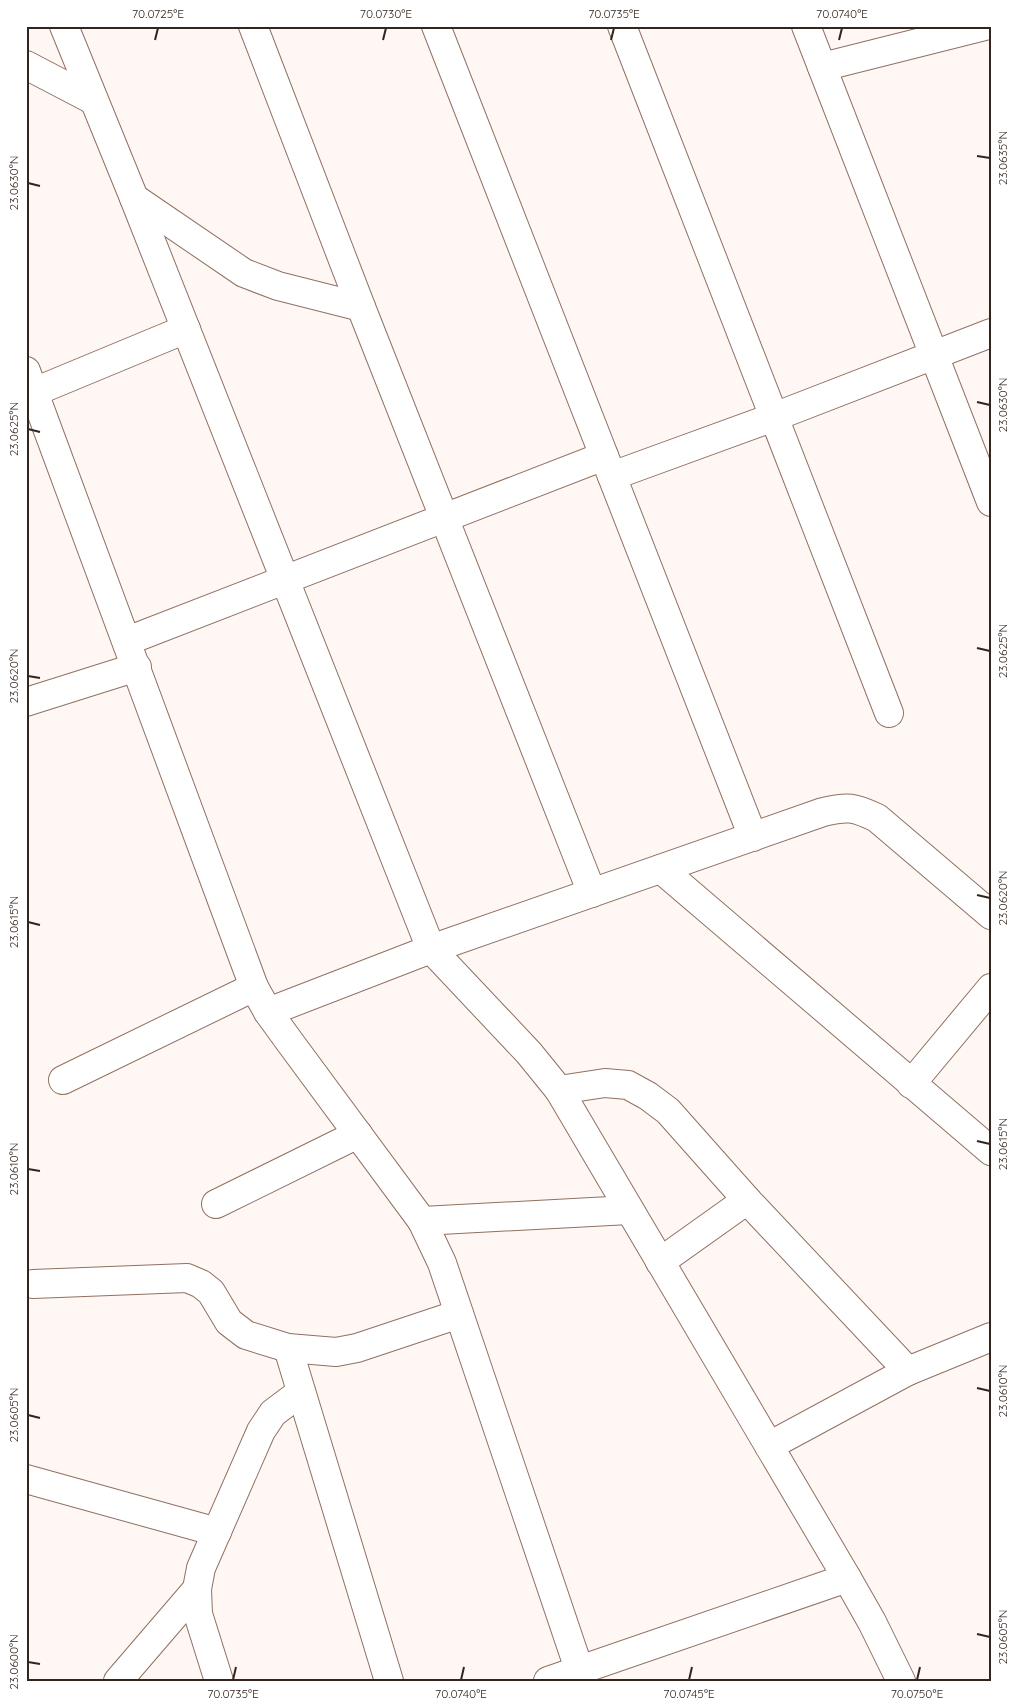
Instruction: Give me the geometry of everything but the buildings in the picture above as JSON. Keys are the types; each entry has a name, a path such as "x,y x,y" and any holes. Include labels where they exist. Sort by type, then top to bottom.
{"street":[{"path":"64,26 431,949 529,1053 559,1090 847,1578 872,1622 901,1681"},
{"path":"252,26 592,893"},
{"path":"436,26 752,837"},
{"path":"622,26 889,713"},
{"path":"806,26 991,502"},
{"path":"822,67 984,26 991,44"},
{"path":"26,65 93,100"},
{"path":"134,198 244,273 278,286 361,307"},
{"path":"186,329 30,382 254,987 268,1012 422,1221 442,1263 582,1675"},
{"path":"127,641 444,518 608,466 774,417 991,333"},
{"path":"26,702 137,667"},
{"path":"268,1012 431,949 843,807 862,811 877,818 991,915"},
{"path":"661,869 991,1152"},
{"path":"63,1080 254,987"},
{"path":"911,1084 991,988"},
{"path":"559,1090 605,1083 628,1085 648,1096 668,1111 747,1200 908,1371"},
{"path":"216,1204 358,1134"},
{"path":"660,1262 747,1200"},
{"path":"422,1221 629,1210"},
{"path":"33,1284 187,1278 201,1284 211,1292 229,1322 246,1335 288,1348 336,1352 357,1348 459,1314"},
{"path":"769,1446 908,1371 991,1337"},
{"path":"288,1348 390,1681"},
{"path":"219,1681 198,1614 196,1589 200,1568 261,1430 273,1413 302,1392"},
{"path":"26,1480 217,1532"},
{"path":"548,1681 582,1675 847,1578"},
{"path":"118,1681 196,1589"}]}
